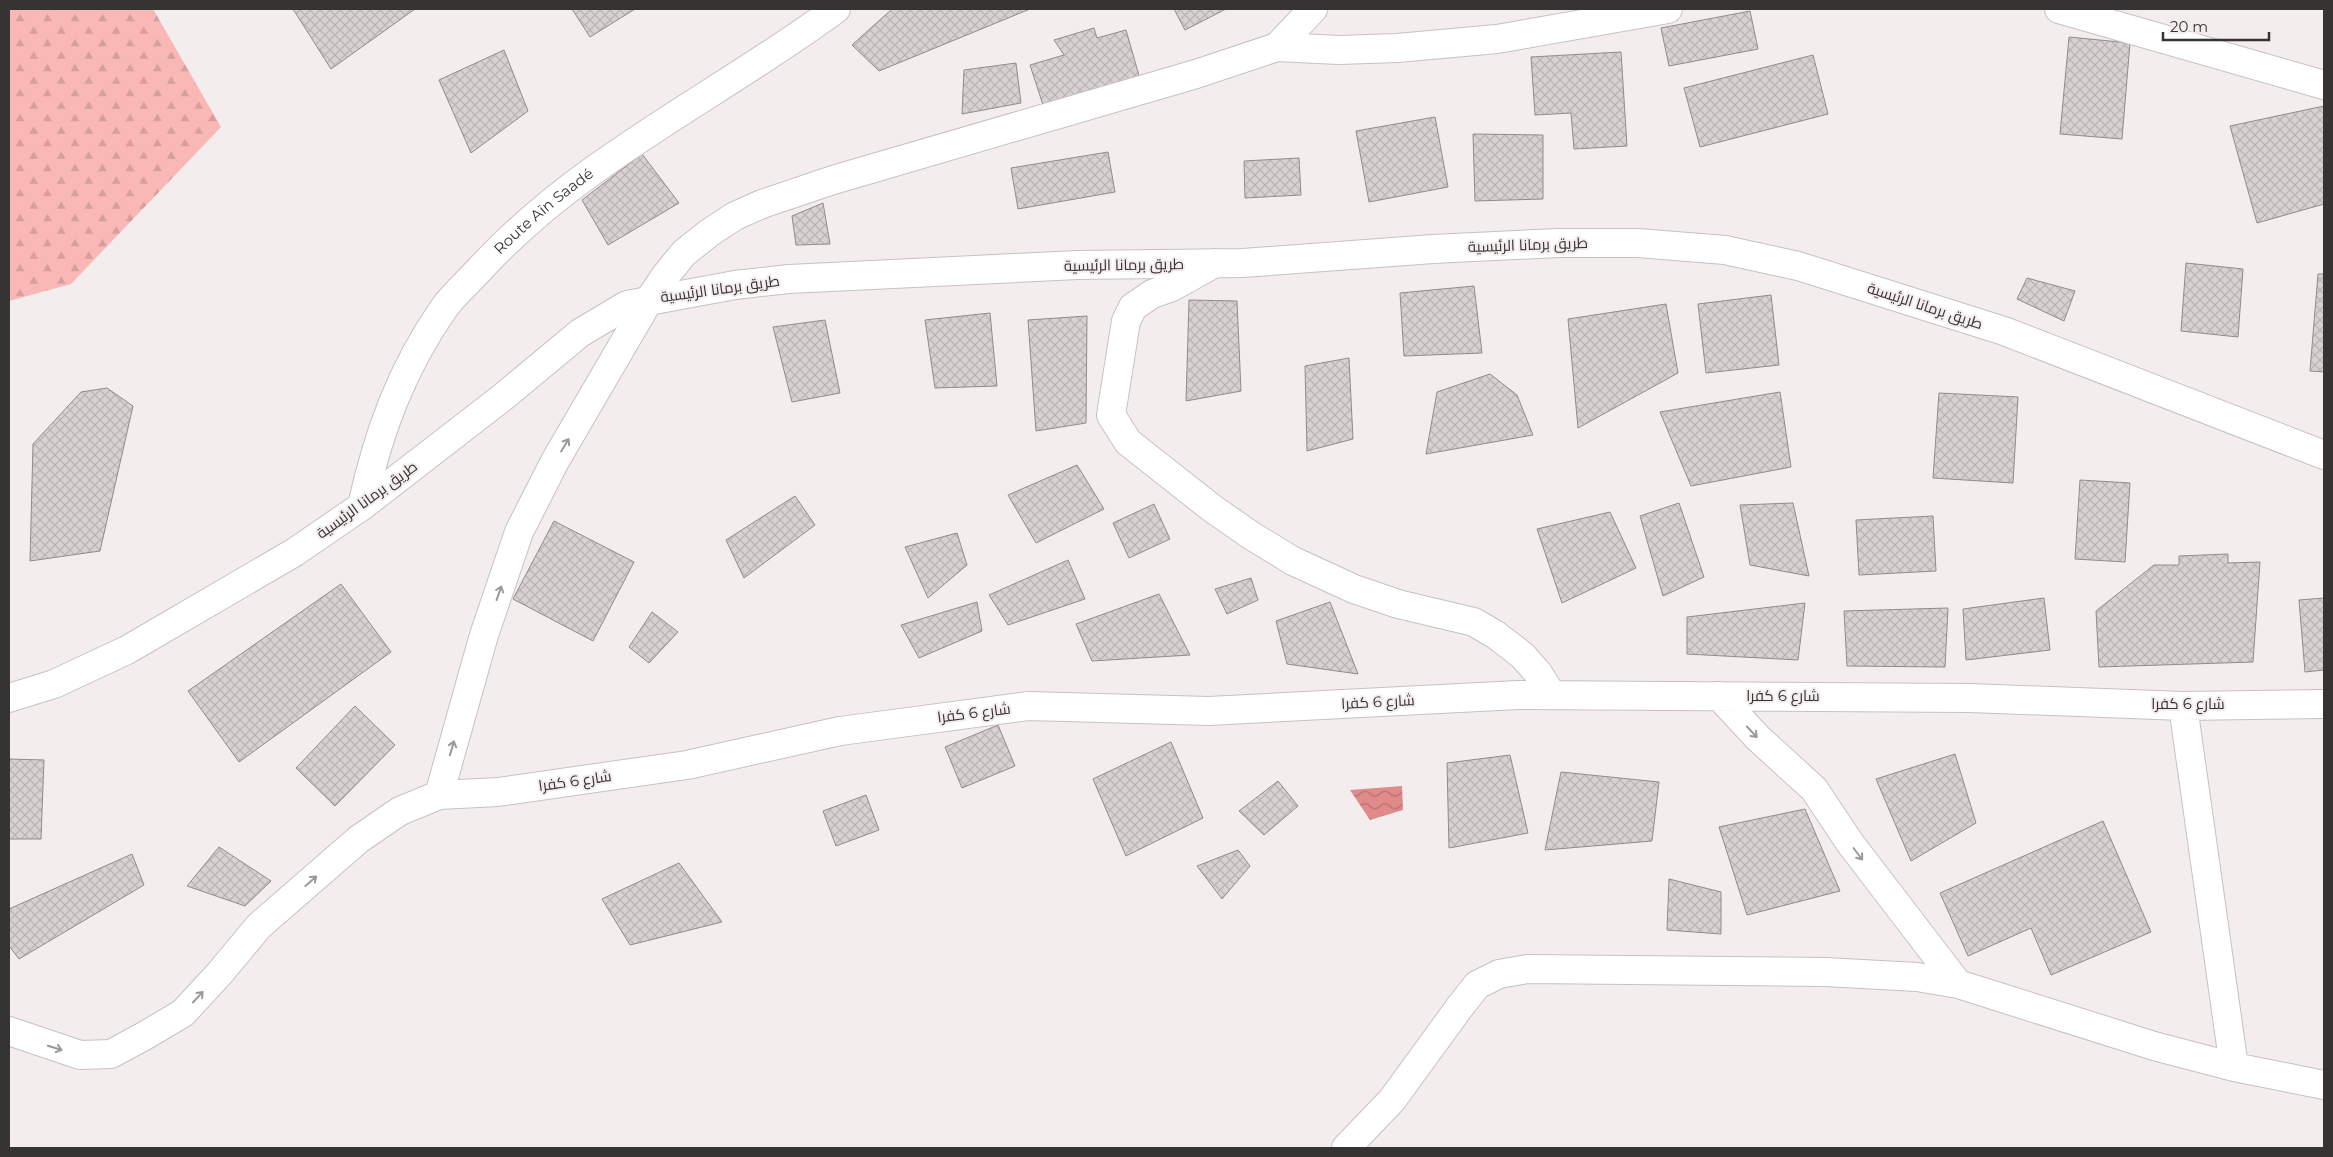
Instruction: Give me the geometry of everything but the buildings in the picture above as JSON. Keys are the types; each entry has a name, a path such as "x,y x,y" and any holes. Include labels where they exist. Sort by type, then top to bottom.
{"street":[{"name":"Route Aïn Saadé","path":"362,506 371,466 388,412 413,359 445,307 496,252 548,205 628,147 836,9"},
{"path":"1277,47 1313,9"},
{"path":"439,795 484,635 520,532 555,461 649,300 684,253 709,232 735,216 762,204 833,180 1196,74 1277,47 1339,50 1368,49 1497,39 1668,9"},
{"path":"2059,9 2324,85"},
{"name":"طريق برمانا الرئيسية","path":"9,698 54,684 126,650 295,552 362,506 503,397 580,333 627,305 735,285 789,279 1077,265 1215,263 1558,243 1638,243 1725,250 1798,266 2004,330 2324,454"},
{"path":"1215,263 1172,287 1152,294 1133,307 1126,320 1111,415 1128,442 1213,509 1293,561 1354,589 1398,604 1474,622 1496,635 1523,656 1538,673 1552,695"},
{"name":"شارع 6 كفرا","path":"9,1031 80,1055 111,1054 146,1035 183,1013 259,926 359,839 400,811 439,795 498,792 687,765 840,731 1028,706 1209,711 1552,695 1970,698 2183,706 2324,704"},
{"path":"1719,696 1758,738 1814,790 1856,851 1958,984"},
{"path":"2183,706 2234,1067"},
{"path":"1346,1148 1392,1100 1458,1008 1477,985 1499,974 1527,969 1825,972 1917,978 1958,984 2154,1046 2234,1067 2324,1085"}],"green space":[{"path":"9,9 153,9 221,127 71,284 9,301"}],"water":[{"path":"1402,786 1403,810 1370,820 1350,790"}]}
